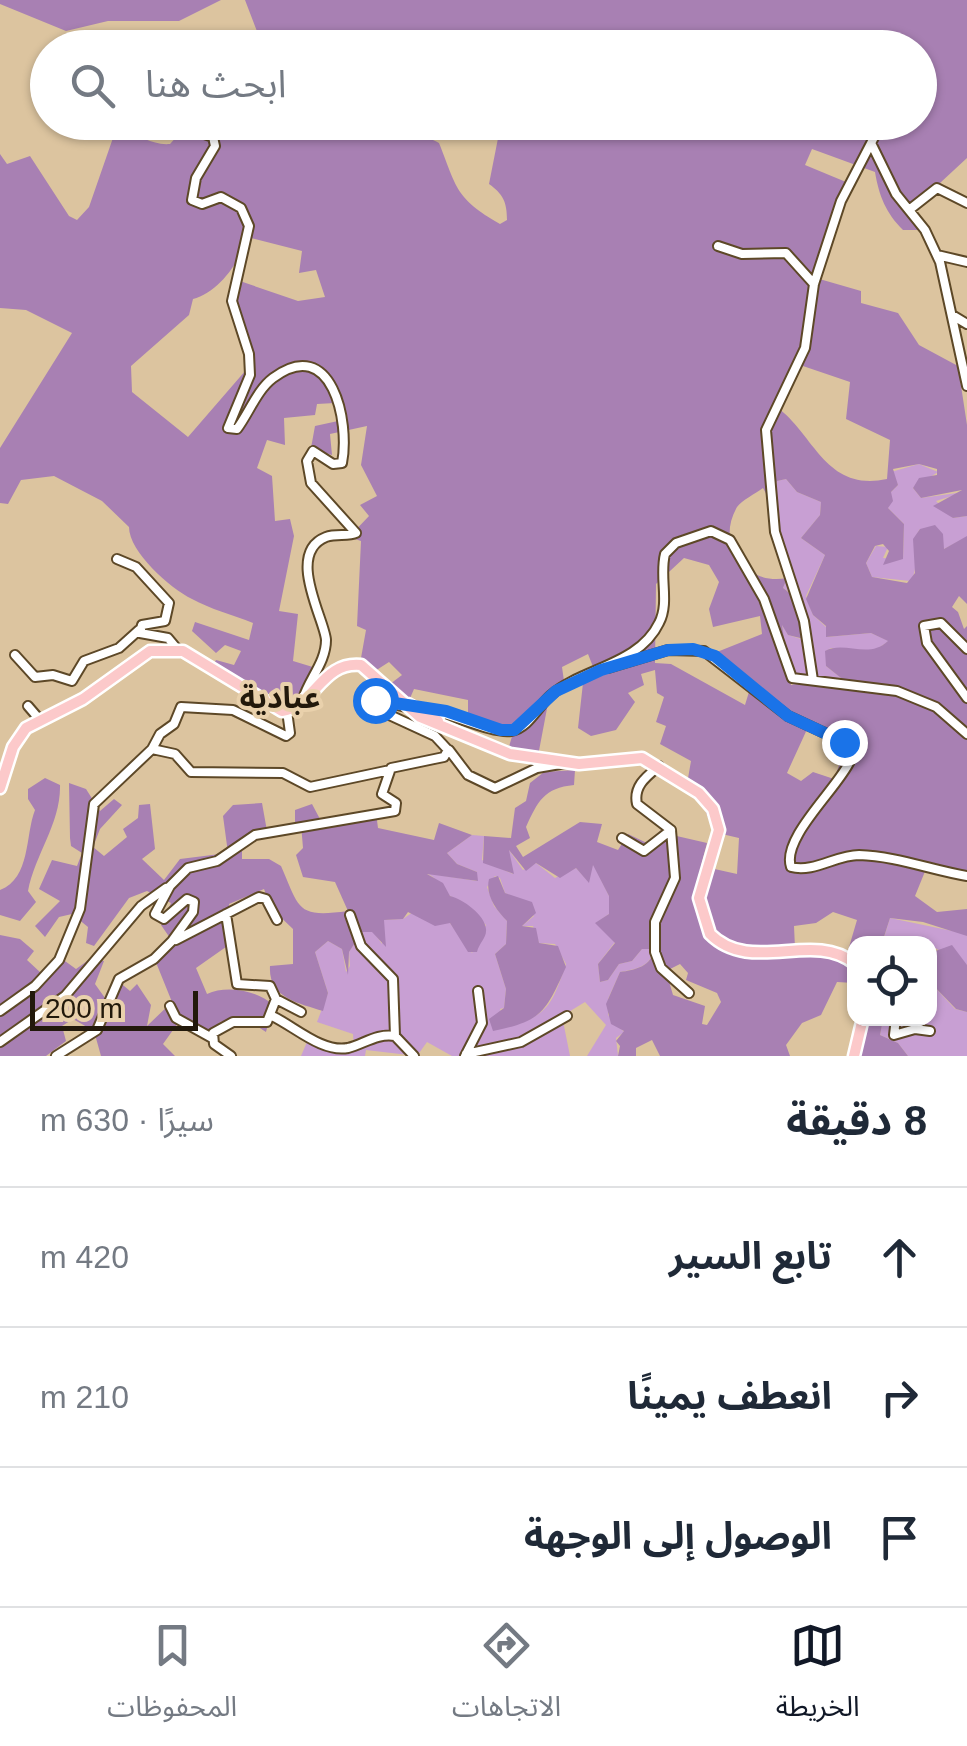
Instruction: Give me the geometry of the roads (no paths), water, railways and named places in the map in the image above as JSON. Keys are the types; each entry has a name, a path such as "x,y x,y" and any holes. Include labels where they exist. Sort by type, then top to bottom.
{"main road":[{"path":"0,788 16,740 40,720 83,699 134,658 160,648 178,650 260,700 287,711 332,671 353,664 370,669 413,707 442,725 510,754 566,763 634,757 659,766 707,800 718,820 718,841 699,898 710,934 742,953 834,952 847,959"},
{"path":"854,1056 862,1026"}],"street":[{"path":"214,140 215,146 196,178 192,200 202,204 221,197 241,208 248,219 248,239 232,301 248,354 250,375 228,428 237,429 273,378 298,370 320,372 330,381 342,413 342,463 334,464 313,451 308,472 311,483 356,534 328,536 314,550 308,592 326,642 322,663 303,699"},
{"path":"813,680 804,621 775,532 766,436 772,414 805,348 814,284 841,201 874,140"},
{"path":"872,145 909,210 926,230 937,255 967,386"},
{"path":"909,210 936,188 967,204"},
{"path":"718,246 742,254 786,252 814,284"},
{"path":"937,255 967,262"},
{"path":"952,315 967,324"},
{"path":"601,670 647,639 657,627 663,612 663,560 668,549 710,532 730,540 764,599 788,674 794,679 897,691 936,707 967,734"},
{"path":"16,655 35,678 53,676 72,681 84,661 128,643 142,625 165,621 170,604 136,567 117,559"},
{"path":"967,649 941,623 924,626 927,643 967,698"},
{"path":"139,630 146,636 173,641 178,650"},
{"path":"566,763 537,768 495,788 468,775 435,736 370,706 377,700 514,730 556,691 601,670 668,650 704,651 788,716 844,742 850,761 798,837 789,854 791,867 812,868 849,855 866,855 967,876"},
{"path":"28,706 40,720"},
{"path":"0,1011 36,986 59,960 80,909 94,804 152,750 160,734 174,724 181,707 233,710 286,736 290,732 287,711"},
{"path":"152,750 175,754 191,772 282,773 310,787 390,770 401,763 444,757 448,750"},
{"path":"659,766 643,780 636,798 671,830 675,878 655,922 654,952 661,968 689,993"},
{"path":"0,1042 65,996 141,906 188,868 217,861 255,835 394,812 396,803 382,794 390,770"},
{"path":"622,838 649,850 671,830"},
{"path":"56,1056 97,1030 119,979 154,959 172,941 195,905 184,899 164,919 156,917 154,910 170,886"},
{"path":"172,941 263,898 278,920"},
{"path":"226,914 237,984 270,986 276,999 301,1012"},
{"path":"350,916 361,946 394,979 395,1036"},
{"path":"466,1055 482,1023 478,991"},
{"path":"212,1038 217,1029 233,1022 259,1024 272,1016 276,999"},
{"path":"170,1006 176,1018 212,1038 231,1056"},
{"path":"272,1016 320,1043 341,1049 383,1035 395,1036 414,1056"},
{"path":"466,1055 521,1042 567,1016"},
{"path":"895,1026 894,1035 915,1029 930,1031"}],"district":[{"name":"عبادية","path":"280,698"}]}
